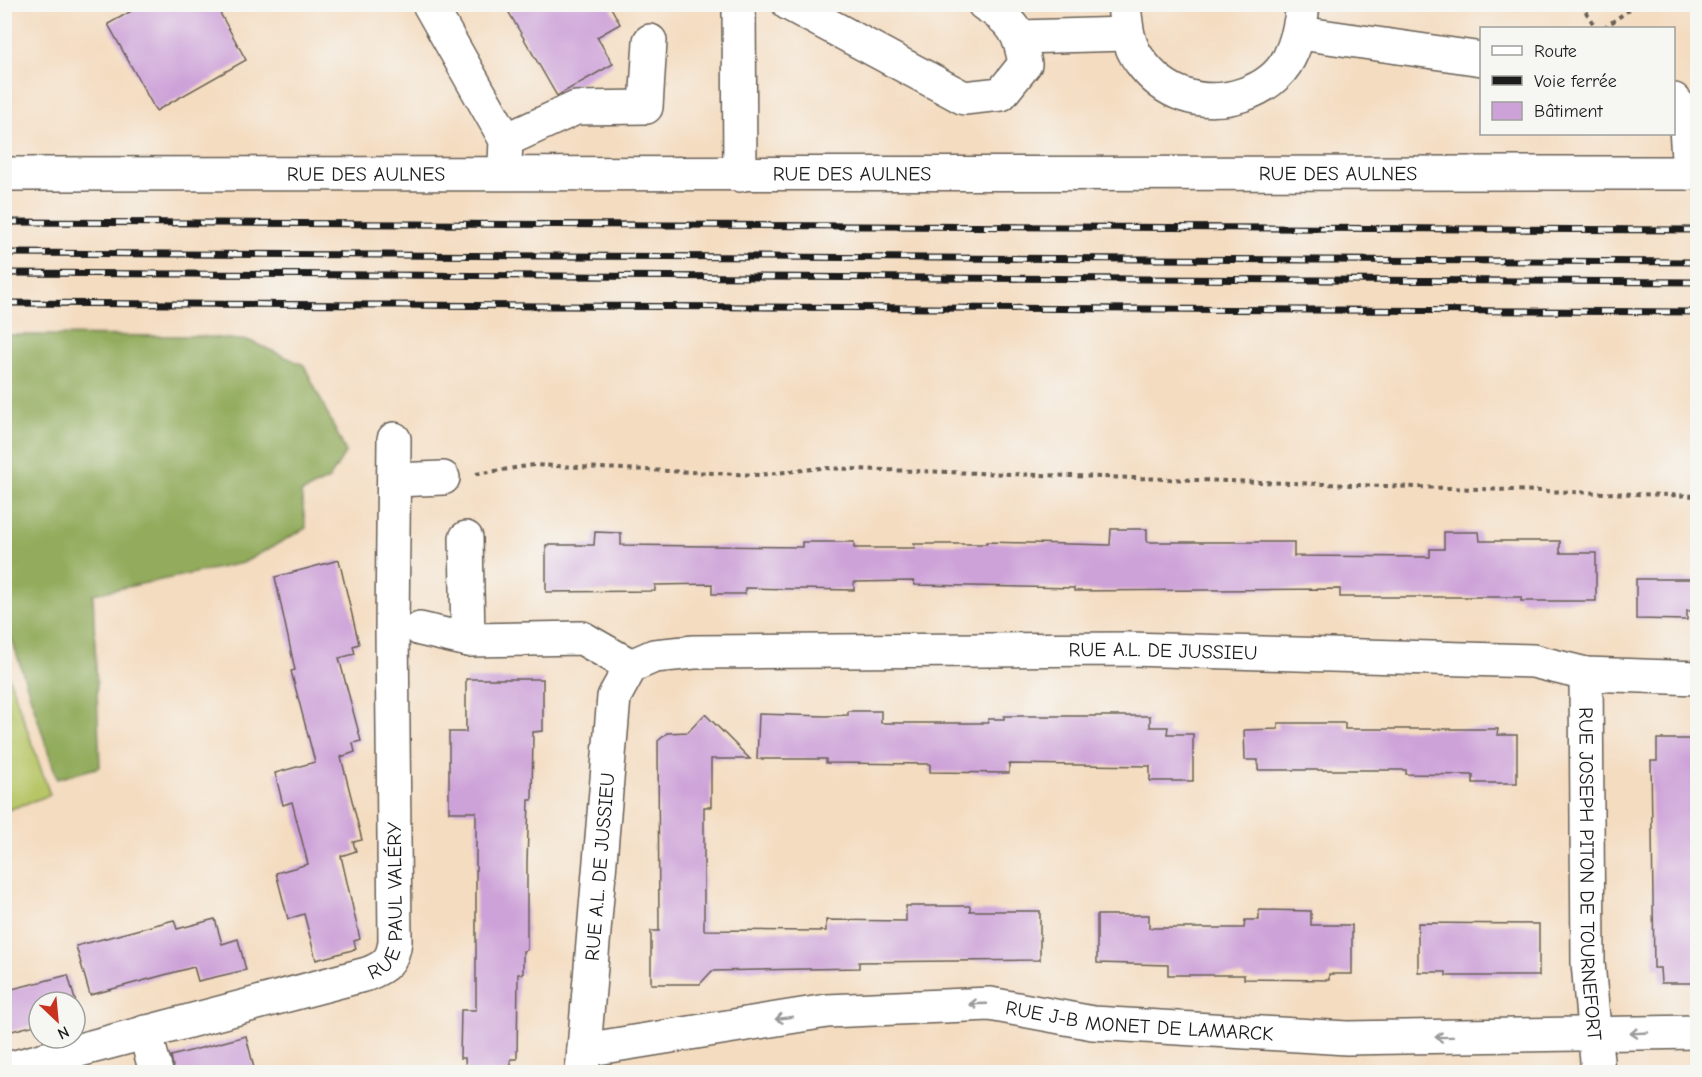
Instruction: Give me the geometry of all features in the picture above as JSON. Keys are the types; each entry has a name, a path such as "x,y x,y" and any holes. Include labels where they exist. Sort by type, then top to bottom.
{"street":[{"path":"429,4 506,140 505,174"},
{"path":"739,4 740,175"},
{"path":"789,4 964,98 1001,94 1025,64 1020,37 998,12 984,4"},
{"path":"1020,37 1125,19 1139,60 1159,81 1184,95 1213,100 1242,95 1268,81 1288,60 1302,19 1480,59"},
{"path":"506,140 576,108 646,107 650,41"},
{"path":"1675,101 1685,113 1693,173"},
{"name":"RUE DES AULNES","path":"4,174 1693,173"},
{"name":"RUE PAUL VALÉRY","path":"4,1070 367,974 389,962 394,953 392,628 394,439"},
{"path":"395,480 443,478"},
{"path":"466,538 468,640"},
{"path":"420,629 468,640 582,638 632,666"},
{"name":"RUE A.L. DE JUSSIEU","path":"583,1061 614,697 632,666 654,656 694,652 1130,649 1533,661 1587,674 1698,678"},
{"name":"RUE JOSEPH PITON DE TOURNEFORT","path":"1587,674 1588,963 1598,1072"},
{"name":"RUE J-B MONET DE LAMARCK","path":"583,1061 827,1011 990,1004 1093,1023 1336,1038 1594,1036 1698,1032"},
{"path":"145,1032 156,1072"}],"path":[{"path":"1581,4 1595,27"},
{"path":"1605,27 1637,4"},
{"path":"443,478 534,465 759,475 822,468 1698,496"}],"green space":[{"path":"4,335 198,336 250,341 304,365 346,452 329,479 301,493 306,528 243,563 93,594 100,767 57,779 5,618"},
{"path":"4,663 50,795 5,811 4,811"}],"building":[{"path":"144,4 215,4 246,60 156,111 108,24"},
{"path":"504,4 609,4 620,24 597,37 613,64 557,96"},
{"path":"1111,529 1147,529 1147,542 1294,542 1294,556 1430,557 1430,549 1444,549 1444,532 1479,532 1480,541 1560,541 1560,553 1596,553 1596,601 1521,601 1521,597 1340,597 1340,589 1074,591 1074,588 915,585 914,581 854,582 854,590 745,588 745,594 712,594 712,584 655,585 655,591 546,592 546,545 594,545 595,532 621,533 621,545 802,547 802,542 854,542 854,548 915,548 914,544 986,544 986,542 1110,545"},
{"path":"339,560 359,644 353,646 355,654 339,658 361,741 353,743 355,752 341,757 362,840 353,842 356,851 341,856 360,939 354,941 356,949 316,960 304,914 288,919 276,873 308,864 292,802 283,805 275,773 315,762 291,671 295,670 275,577"},
{"path":"1636,579 1698,579 1698,611 1687,611 1687,620 1636,619"},
{"path":"466,679 543,679 543,731 533,732 532,800 529,800 527,863 527,950 523,951 523,974 518,974 517,1059 511,1059 511,1072 466,1072 465,1058 460,1058 461,1010 476,1010 476,812 449,812 449,732 466,732"},
{"path":"848,711 881,711 881,723 988,723 988,719 1004,719 1004,716 1150,716 1150,727 1168,727 1167,734 1193,734 1193,781 1150,781 1150,766 1009,764 1009,773 930,772 930,764 826,763 826,759 757,759 759,714 826,716 848,715"},
{"path":"705,714 750,759 711,759 711,807 704,807 704,930 826,931 826,920 906,921 906,906 970,906 970,911 1040,911 1040,960 859,962 859,968 712,971 700,984 651,984 651,931 659,931 658,741 667,733 688,732"},
{"path":"1278,723 1345,723 1345,729 1498,729 1497,735 1517,735 1517,783 1473,783 1473,775 1406,774 1406,770 1258,770 1258,760 1245,760 1244,730 1278,729"},
{"path":"1657,739 1698,739 1698,983 1661,983 1660,968 1654,968 1651,761 1657,761"},
{"path":"1259,910 1311,911 1311,925 1352,925 1352,974 1329,974 1329,980 1244,979 1244,975 1168,975 1168,965 1097,963 1097,915 1149,915 1149,928 1244,928 1245,920 1259,920"},
{"path":"215,919 222,944 238,939 246,970 198,981 194,967 90,995 76,946 174,920 177,929"},
{"path":"1418,923 1539,924 1539,976 1446,976 1446,972 1418,972"},
{"path":"68,975 72,990 27,990 27,1027 4,1033 4,991"},
{"path":"246,1036 255,1072 174,1072 171,1056"}],"railway":[{"path":"4,222 1698,230"},
{"path":"4,253 1698,262"},
{"path":"4,273 1698,282"},
{"path":"4,303 1698,312"}]}
